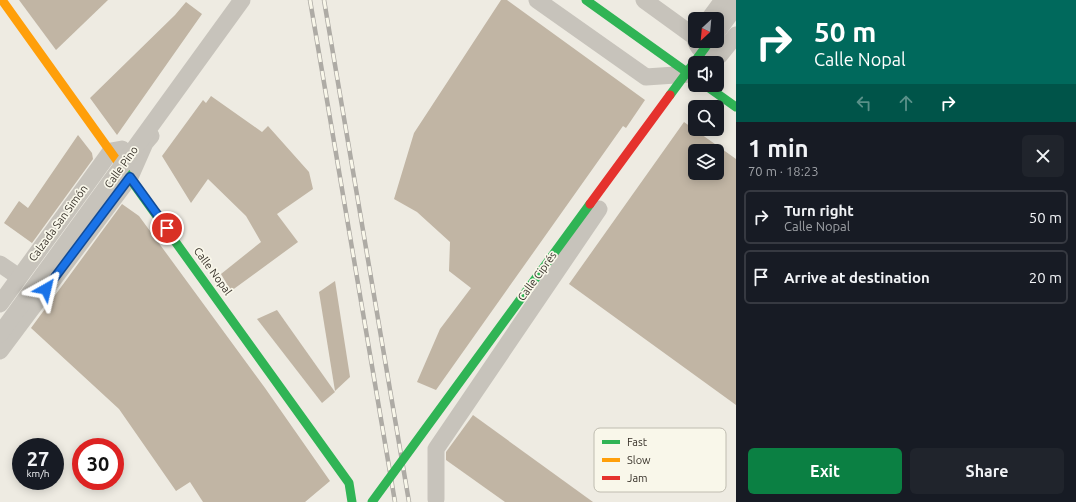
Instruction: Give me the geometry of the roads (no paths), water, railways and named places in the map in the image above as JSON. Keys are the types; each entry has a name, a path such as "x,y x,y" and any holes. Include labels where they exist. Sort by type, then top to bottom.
{"street":[{"name":"Calle Nopal","path":"2,0 350,483 352,502"},
{"name":"Calle Pino","path":"0,334 242,0"},
{"path":"0,351 130,177 145,144 251,0"},
{"path":"537,0 646,77 688,76"},
{"path":"586,0 688,73"},
{"path":"644,0 688,33"},
{"path":"714,12 723,0"},
{"path":"724,22 736,6"},
{"path":"701,48 704,52 711,55 720,56 736,35"},
{"name":"Calle Ciprés","path":"372,502 418,437 705,48"},
{"path":"436,499 436,449 688,82"},
{"path":"715,92 736,107"},
{"path":"111,151 145,144"},
{"name":"Calzada San Simón","path":"0,304 111,151"},
{"path":"0,264 19,277"}],"railway":[{"path":"310,0 395,502"},
{"path":"324,0 409,502"}]}
